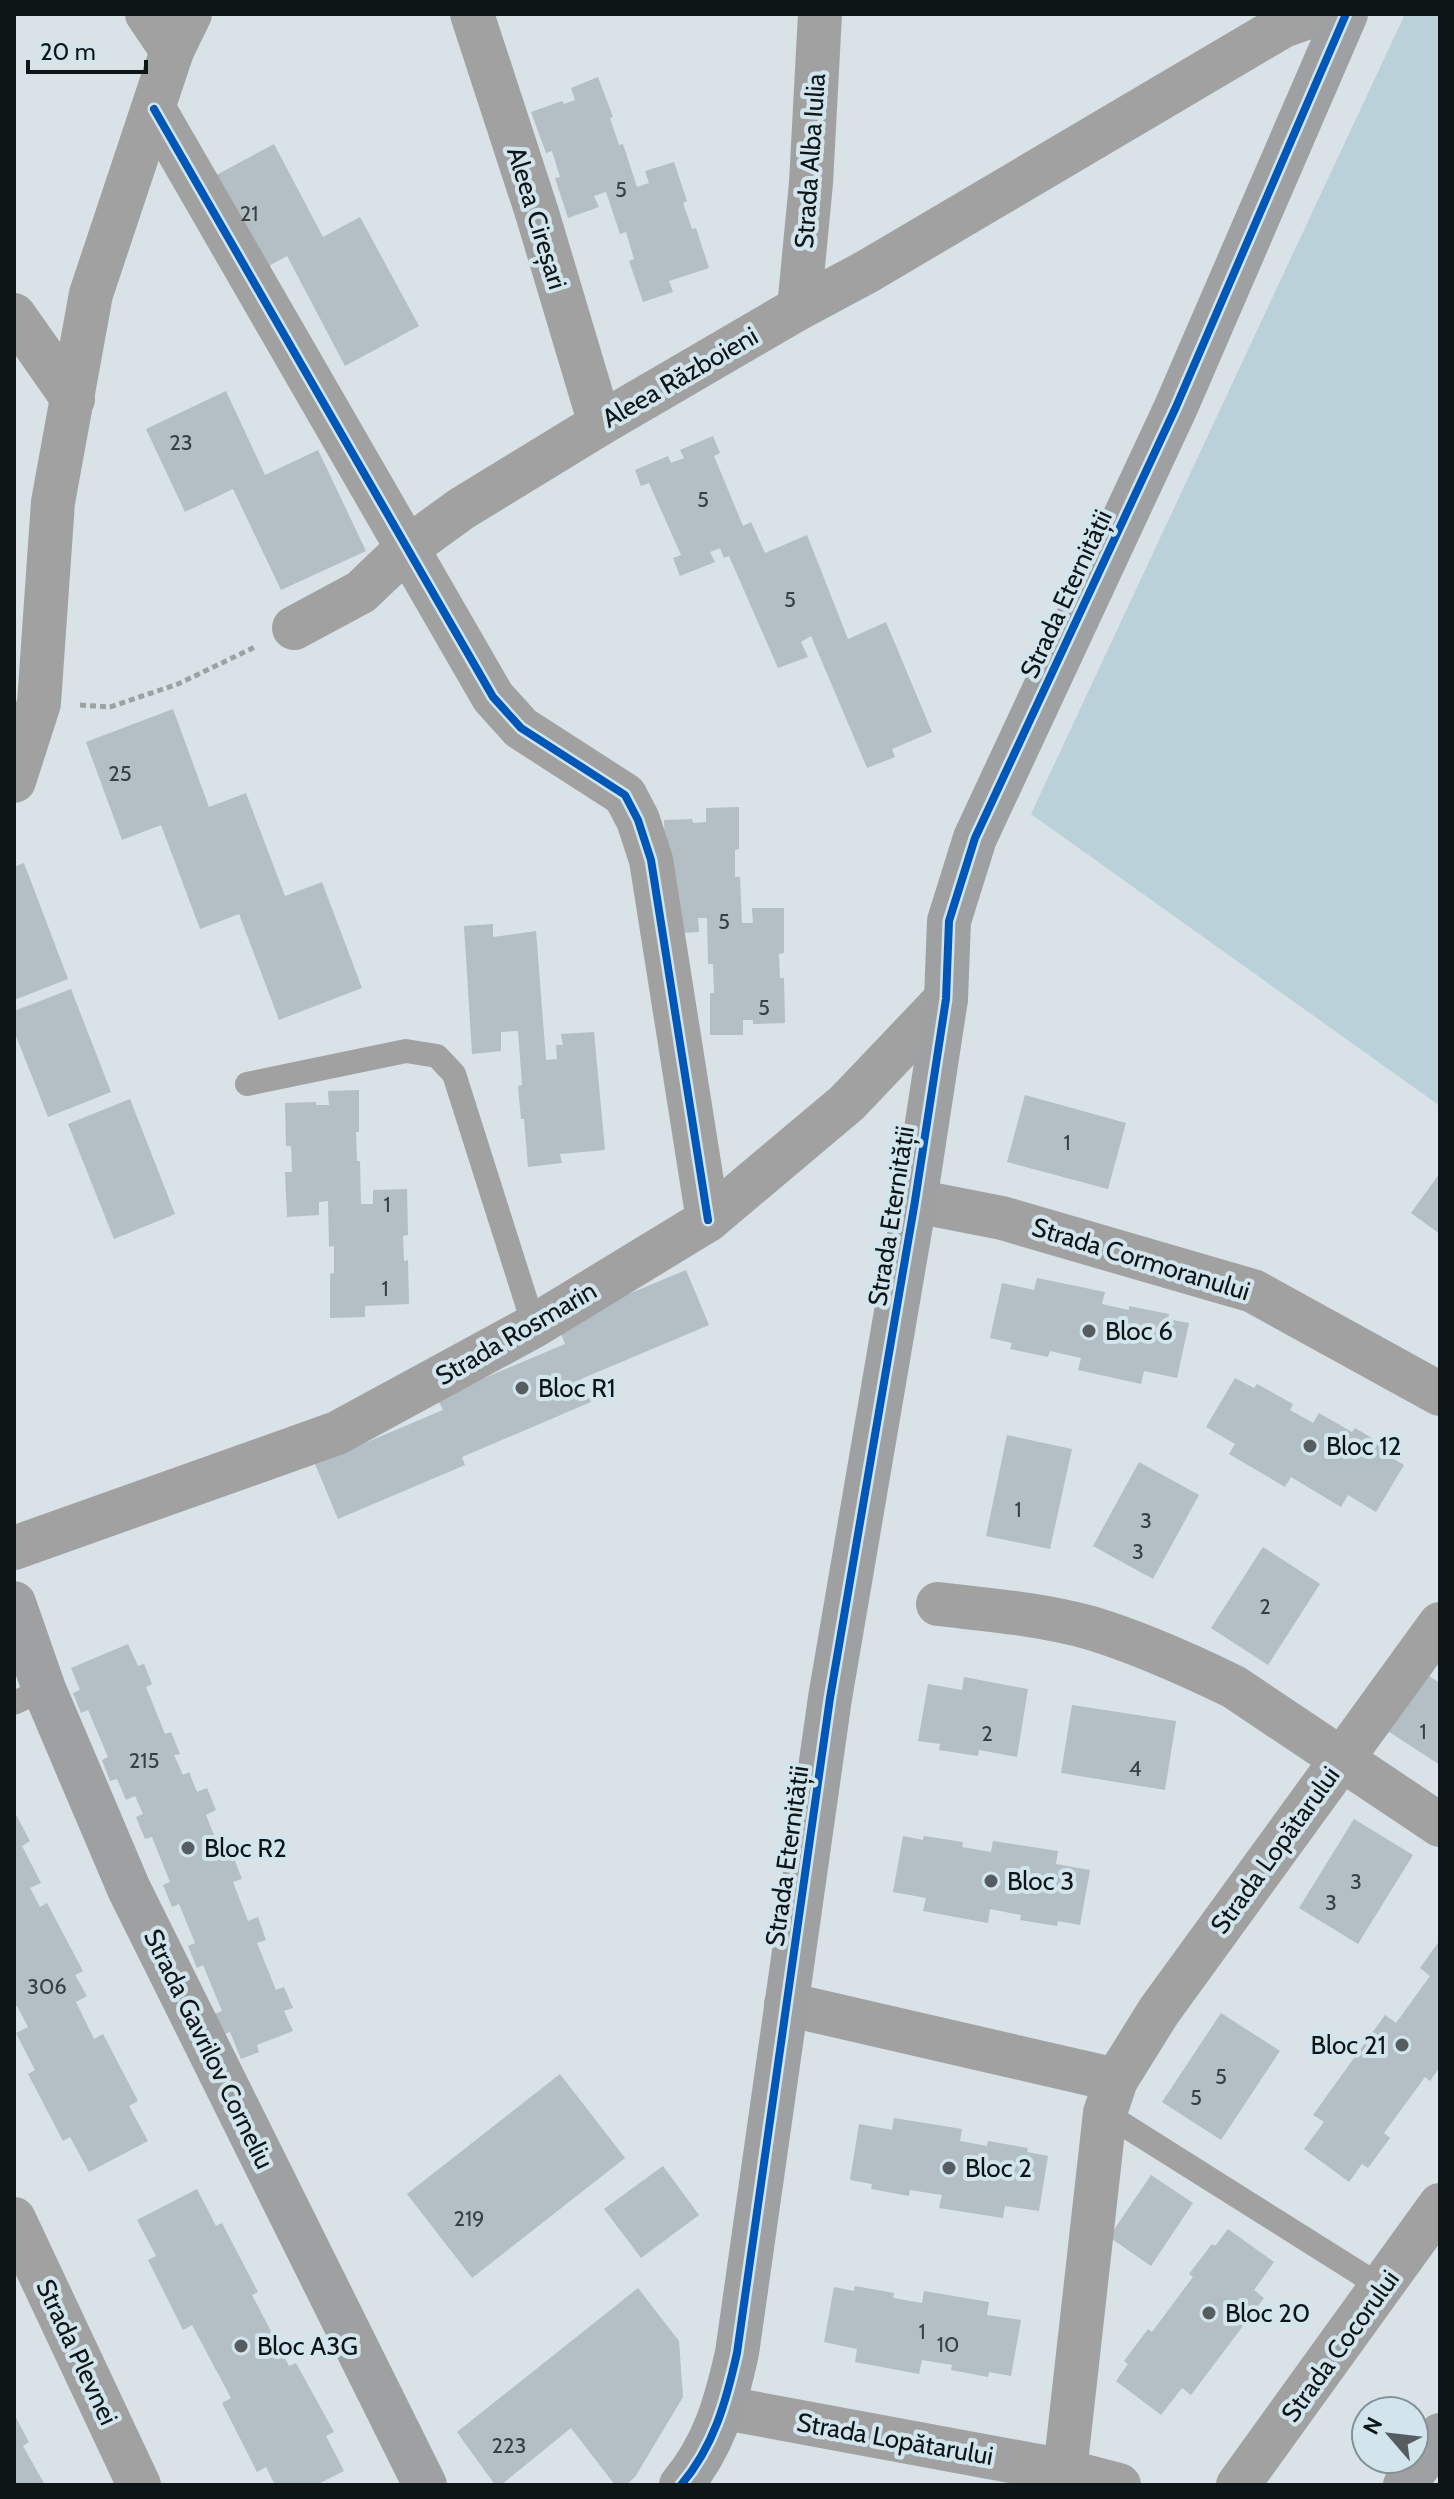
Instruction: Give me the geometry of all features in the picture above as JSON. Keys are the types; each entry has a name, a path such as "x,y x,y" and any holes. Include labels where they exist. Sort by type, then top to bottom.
{"street":[{"path":"14,781 39,703 53,502 91,294 181,33 147,14"},
{"name":"Aleea Cireșari","path":"472,14 537,213 600,424"},
{"name":"Strada Alba Iulia","path":"799,308 811,183 820,14"},
{"name":"Aleea Războieni","path":"294,628 361,592 406,549 461,509 600,424 1012,188 1283,26 1317,14"},
{"name":"Strada Eternității","path":"681,2485 696,2466 725,2408 737,2353 830,1698 915,1201 946,999 949,921 975,838 1176,407 1346,14"},
{"path":"154,109 493,697 521,728 625,795 638,820 651,860 708,1220"},
{"path":"14,315 73,399"},
{"name":"Strada Rosmarin","path":"14,1548 337,1433 534,1326 708,1220 847,1103 946,999"},
{"name":"Strada Cormoranului","path":"915,1201 1002,1218 1253,1291 1440,1394"},
{"name":"Strada Gavrilov Corneliu","path":"14,1603 29,1696 129,1889 421,2483"},
{"path":"938,1604 1034,1616 1092,1629 1200,1671 1234,1687 1440,1825"},
{"name":"Strada Lopătarului","path":"1065,2471 1110,2097 1159,2011 1440,1624"},
{"path":"786,2004 1110,2097"},
{"name":"Strada Cocorului","path":"1238,2485 1440,2205"},
{"name":"Strada Plevnei","path":"14,2219 139,2485"},
{"name":"Strada Lopătarului","path":"725,2408 1065,2471 1119,2485"},
{"path":"1405,2485 1440,2435"}],"lane":[{"path":"247,1084 406,1051 437,1056 454,1074 534,1326"},
{"path":"1110,2097 1383,2288"}],"path":[{"path":"39,703 110,707 178,684 294,628"}],"shaded area":[{"path":"1405,14 1440,14 1440,1106 1031,814"}],"building":[{"path":"598,77 613,117 610,118 619,145 623,144 637,187 649,183 645,171 674,162 687,201 683,203 692,229 696,228 709,268 669,281 673,292 643,302 629,261 634,259 626,232 620,234 606,192 594,196 599,207 568,218 555,178 560,177 552,151 546,153 531,112 562,101 564,104 575,100 571,88"},
{"path":"274,144 323,237 360,217 419,326 345,366 287,256 247,278 198,185"},
{"path":"226,391 265,475 318,450 366,551 281,590 233,489 185,512 146,429"},
{"path":"713,436 720,453 714,456 743,526 751,522 765,553 807,535 848,639 886,622 932,732 892,749 895,757 867,768 811,636 801,642 808,657 778,668 729,556 724,558 720,548 710,552 715,562 680,576 673,558 681,555 649,483 641,486 635,470 668,456 671,463 684,458 680,450"},
{"path":"173,709 209,807 246,793 285,896 322,882 362,988 279,1020 239,914 200,929 161,825 122,840 86,742"},
{"path":"739,807 735,877 740,877 742,923 753,923 752,908 784,908 784,953 779,954 780,978 784,978 785,1023 753,1024 753,1020 743,1020 743,1035 710,1035 710,993 714,993 713,964 708,964 707,918 698,918 699,932 667,934 664,820 706,822 706,808"},
{"path":"24,863 68,979 14,1000 14,867"},
{"path":"493,924 493,937 536,931 546,1060 557,1059 556,1045 563,1045 561,1034 594,1032 605,1150 560,1154 562,1163 528,1167 518,1086 522,1085 518,1031 501,1032 501,1051 472,1054 464,926"},
{"path":"71,989 111,1092 48,1117 14,1031 14,1011"},
{"path":"359,1090 359,1132 356,1132 361,1204 373,1204 373,1190 407,1189 408,1235 403,1236 404,1261 408,1260 409,1304 365,1306 365,1317 330,1318 330,1274 334,1273 334,1246 329,1247 328,1201 319,1202 319,1215 287,1217 285,1172 292,1172 291,1146 286,1146 285,1103 316,1102 316,1105 329,1105 328,1091"},
{"path":"1025,1095 1126,1123 1108,1189 1007,1162"},
{"path":"130,1099 175,1214 114,1239 68,1124"},
{"path":"1440,1173 1440,1234 1411,1213"},
{"name":"Bloc R1","path":"686,1270 709,1325 581,1379 591,1402 462,1457 465,1465 338,1519 315,1464 443,1410 437,1398 565,1344 557,1324"},
{"name":"Bloc 6","path":"1037,1278 1105,1292 1102,1304 1169,1314 1168,1319 1189,1323 1177,1378 1144,1371 1141,1384 1078,1370 1081,1358 1050,1351 1048,1357 1010,1349 1012,1343 990,1338 1002,1283 1034,1290"},
{"name":"Bloc 12","path":"1235,1378 1254,1388 1257,1384 1293,1404 1290,1410 1313,1423 1319,1413 1352,1432 1355,1428 1389,1448 1385,1454 1404,1465 1376,1512 1348,1495 1341,1507 1291,1477 1285,1487 1229,1454 1235,1444 1206,1427"},
{"path":"1007,1435 1072,1449 1050,1549 986,1536"},
{"path":"1139,1462 1199,1495 1153,1579 1093,1546"},
{"path":"1263,1547 1320,1584 1268,1665 1211,1628"},
{"name":"Bloc R2","path":"128,1644 138,1666 144,1664 152,1684 146,1687 165,1734 171,1732 180,1754 174,1755 183,1775 189,1772 197,1792 207,1788 216,1810 206,1815 224,1860 233,1856 242,1879 233,1882 248,1921 258,1917 266,1940 257,1943 276,1990 284,1987 293,2008 284,2011 293,2031 257,2045 259,2052 241,2059 230,2032 222,2035 214,2014 222,2011 203,1965 197,1968 188,1946 195,1943 179,1904 172,1907 163,1885 170,1882 152,1837 145,1839 136,1817 143,1814 135,1796 126,1800 117,1779 110,1781 102,1760 108,1757 88,1710 81,1713 73,1693 80,1690 71,1668"},
{"path":"1418,1669 1440,1683 1440,1765 1380,1726"},
{"path":"964,1677 1028,1689 1017,1757 979,1750 978,1756 939,1750 940,1744 918,1741 928,1684 962,1690"},
{"path":"1072,1705 1176,1721 1165,1790 1061,1773"},
{"path":"14,1811 30,1841 22,1846 41,1883 30,1888 40,1907 47,1903 83,1971 75,1975 87,1996 76,2002 94,2039 103,2034 138,2101 129,2106 148,2141 89,2172 70,2137 63,2141 28,2074 35,2070 16,2033 28,2027 17,2006 14,2008"},
{"path":"1354,1819 1413,1855 1358,1944 1299,1908"},
{"name":"Bloc 3","path":"903,1836 963,1842 962,1847 991,1852 993,1841 1058,1851 1056,1864 1090,1870 1080,1925 1058,1921 1057,1926 1020,1920 1021,1915 990,1909 988,1923 923,1911 926,1898 893,1892"},
{"name":"Bloc 21","path":"1440,1940 1440,2067 1430,2081 1425,2077 1384,2133 1390,2138 1368,2168 1362,2164 1349,2182 1304,2149 1324,2122 1313,2115 1385,2015 1396,2023 1430,1976 1420,1968"},
{"path":"1221,2013 1280,2051 1221,2140 1162,2102"},
{"path":"560,2074 625,2158 472,2278 407,2194"},
{"name":"Bloc 2","path":"894,2118 962,2129 960,2141 987,2146 988,2141 1028,2148 1027,2152 1048,2156 1039,2211 1005,2206 1003,2218 939,2208 942,2195 910,2190 909,2196 871,2189 872,2184 850,2180 859,2124 892,2130"},
{"path":"663,2166 699,2215 641,2258 604,2209"},
{"path":"1151,2175 1193,2203 1151,2266 1109,2237"},
{"name":"Bloc A3G","path":"197,2189 216,2226 222,2223 258,2292 252,2295 289,2366 296,2363 334,2432 326,2436 344,2471 316,2485 275,2485 266,2467 257,2472 222,2403 231,2398 192,2325 183,2330 148,2260 156,2256 137,2220"},
{"name":"Bloc 20","path":"1228,2229 1274,2262 1254,2290 1264,2298 1191,2395 1182,2388 1161,2415 1116,2381 1128,2364 1124,2361 1148,2329 1152,2332 1193,2277 1189,2274"},
{"path":"855,2286 894,2293 893,2298 922,2303 924,2291 989,2302 987,2315 1021,2320 1011,2376 989,2372 988,2377 951,2370 952,2365 922,2360 919,2374 855,2362 857,2349 824,2342 834,2287 854,2291"},
{"path":"638,2288 679,2341 683,2397 635,2477 626,2485 615,2485 571,2428 501,2485 495,2485 457,2432"},
{"path":"14,2414 29,2442 23,2446 45,2485 14,2485"}],"cycle path":[{"path":"681,2485 702,2455 717,2423 737,2353 830,1698 915,1201 946,999 949,921 975,838 1176,407 1346,14"},
{"path":"154,109 493,697 521,728 625,795 638,820 651,860 708,1220"}],"place":[{"name":"Bloc 6","path":"1089,1331"},
{"name":"Bloc R1","path":"522,1388"},
{"name":"Bloc 12","path":"1310,1446"},
{"name":"Bloc R2","path":"188,1848"},
{"name":"Bloc 3","path":"991,1881"},
{"name":"Bloc 21","path":"1402,2045"},
{"name":"Bloc 2","path":"949,2168"},
{"name":"Bloc 20","path":"1209,2313"},
{"name":"Bloc A3G","path":"241,2346"}]}
